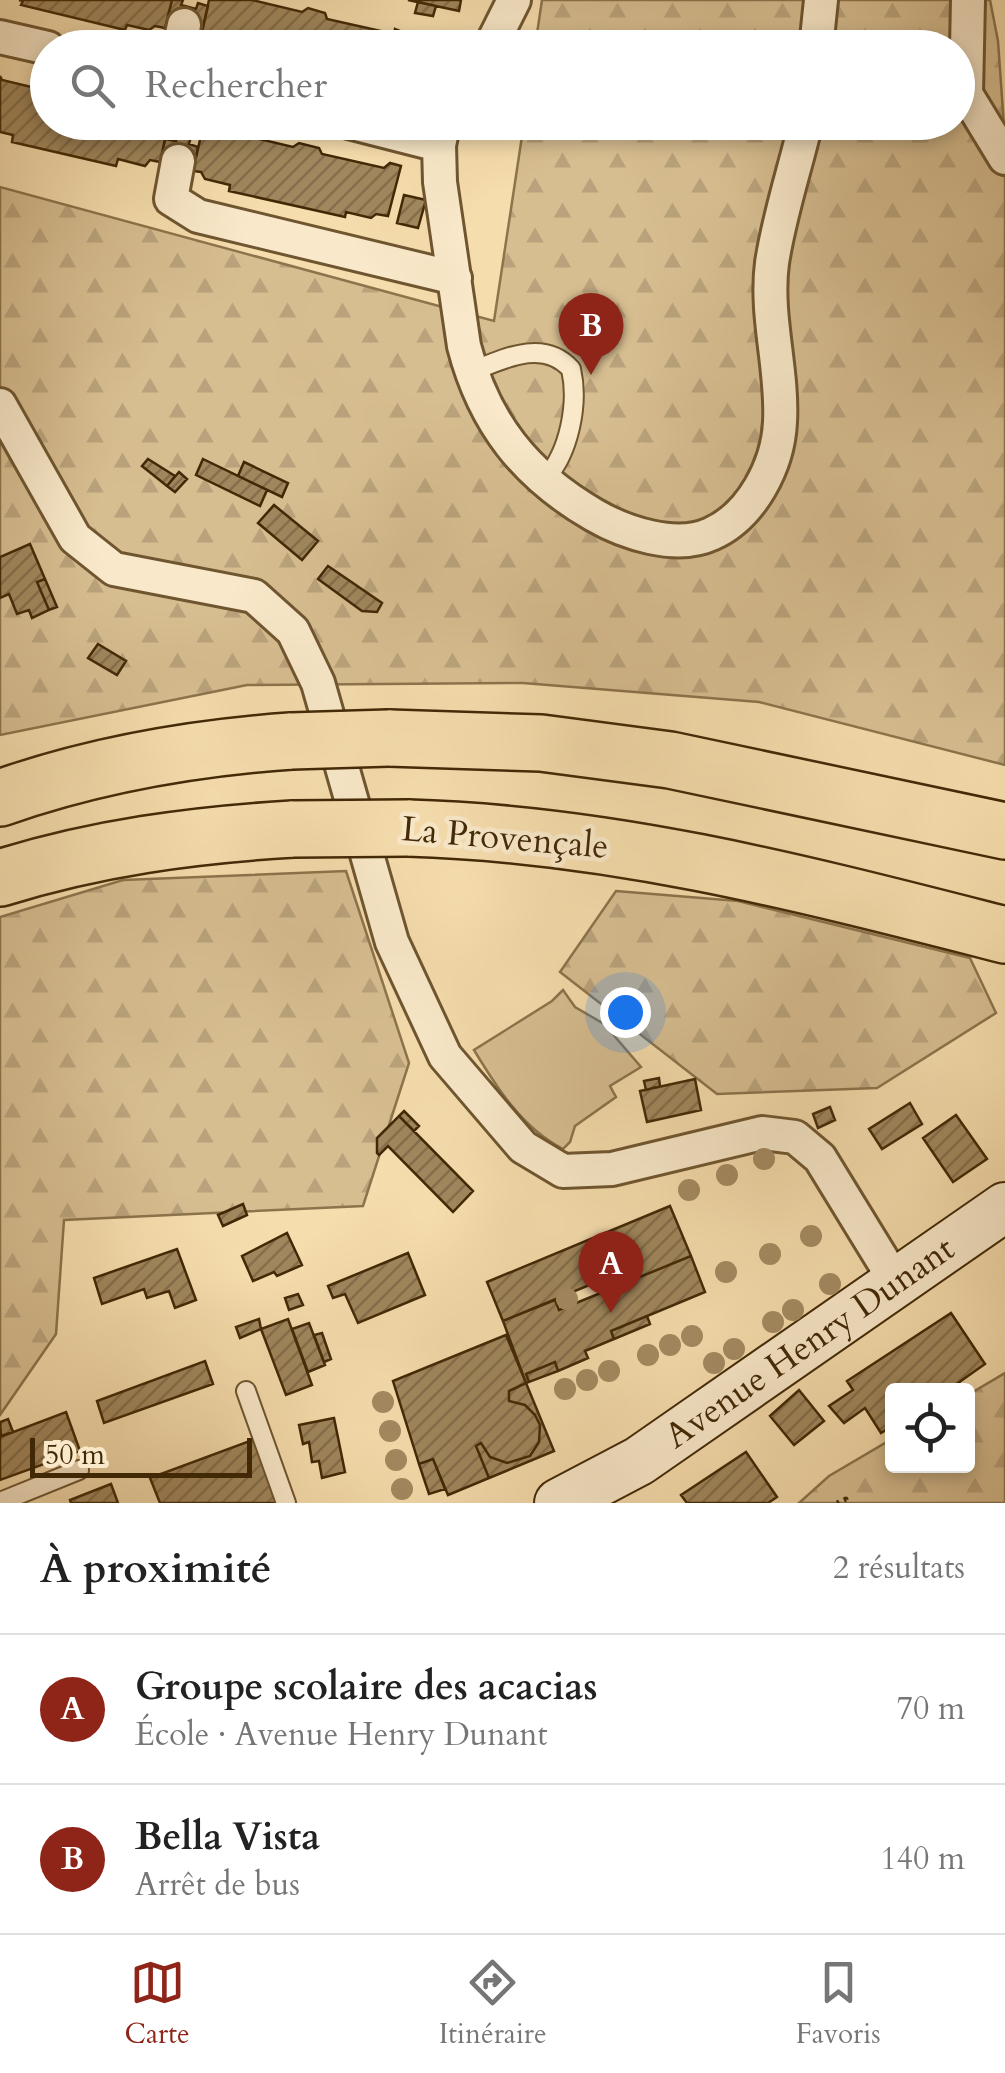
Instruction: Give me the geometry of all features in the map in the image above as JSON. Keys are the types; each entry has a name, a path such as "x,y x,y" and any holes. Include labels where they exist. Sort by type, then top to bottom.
{"highway":[{"path":"0,798 38,784 130,762 226,746 388,738 541,743 670,760 983,826"},
{"name":"La Provençale","path":"0,878 120,847 205,834 408,828 546,836 660,854 797,881 1005,935"}],"street":[{"path":"499,30 514,0"},
{"path":"818,30 821,0"},
{"path":"967,30 968,0"},
{"path":"0,36 30,44"},
{"path":"975,109 1005,158"},
{"path":"441,140 440,182 471,372 495,426 525,462 595,516 652,538 691,539 711,534 747,507 771,465 779,439 772,265 802,140"},
{"path":"178,161 171,199 198,216 455,278"},
{"path":"0,405 75,538 114,570 254,596 293,631 318,683 392,942 445,1056 523,1147 563,1171 596,1170 762,1133 795,1137 820,1158 896,1282"},
{"name":"Avenue Henry Dunant","path":"559,1503 639,1461 1005,1208"}],"lane":[{"path":"471,372 532,352 554,356 571,368 568,441 558,465 545,479"},
{"path":"246,1390 286,1503"},
{"path":"0,1502 80,1470"}],"green space":[{"path":"542,0 990,0 998,41 1005,140 1005,765 759,702 523,683 247,685 0,735 0,187 494,321 521,140 975,140 975,30 538,30"},
{"path":"346,871 409,1063 363,1206 64,1220 56,1334 0,1415 0,917 123,880"},
{"path":"616,891 738,901 970,958 996,1013 877,1088 717,1094 560,972"},
{"path":"563,990 575,1007 604,1024 641,1067 610,1086 616,1097 575,1126 563,1149 523,1118 474,1050"},
{"path":"1005,1373 1005,1503 799,1503 829,1476 885,1443 885,1473 975,1473 975,1391"}],"building":[{"path":"19,0 172,0 165,28 155,26 149,30 127,25 125,30 21,5 23,1"},
{"path":"172,0 183,0 181,5 196,9 198,3 208,6 202,30 165,28"},
{"path":"209,0 252,0 302,12 308,8 325,13 327,19 376,30 202,30"},
{"path":"408,0 461,0 459,11"},
{"path":"418,2 436,6 433,16 415,13"},
{"path":"0,76 2,80 30,87 30,140 165,140 160,162 150,160 145,166 118,159 116,166 12,142 13,135 0,132"},
{"path":"165,140 190,140 189,144 198,147 193,171 160,162"},
{"path":"200,140 263,140 293,147 299,143 319,148 322,154 384,168 390,163 401,166 388,216 376,214 371,218 346,212 345,217 229,191 230,185 205,179 201,172 193,171"},
{"path":"404,195 426,200 418,228 397,223"},
{"path":"148,459 175,476 167,486 142,466"},
{"path":"203,459 267,490 260,506 196,475"},
{"path":"244,462 288,483 282,497 238,476"},
{"path":"179,472 187,479 175,492 167,486"},
{"path":"274,505 318,541 302,560 258,523"},
{"path":"30,544 45,579 37,582 49,610 32,618 29,610 17,614 9,594 0,598 0,557"},
{"path":"328,566 382,603 377,612 362,611 318,579"},
{"path":"45,579 57,607 49,610 37,582"},
{"path":"98,644 126,661 117,675 88,658"},
{"path":"659,1078 660,1086 646,1090 644,1081"},
{"path":"695,1079 701,1110 647,1122 640,1091"},
{"path":"910,1103 922,1124 882,1149 869,1129"},
{"path":"830,1107 835,1120 818,1128 813,1114"},
{"path":"404,1111 419,1126 414,1131 399,1116"},
{"path":"956,1115 987,1159 953,1182 923,1138"},
{"path":"399,1116 473,1191 453,1212 388,1146 377,1153 377,1138"},
{"path":"243,1204 247,1215 223,1226 218,1215"},
{"path":"670,1206 691,1256 640,1277 635,1266 503,1321 487,1282"},
{"path":"287,1233 302,1265 253,1281 242,1256"},
{"path":"177,1249 196,1300 175,1308 169,1291 147,1298 144,1289 102,1304 94,1278"},
{"path":"408,1253 425,1295 358,1323 345,1294 333,1298 328,1286"},
{"path":"691,1256 705,1292 611,1331 614,1339 585,1351 588,1358 558,1371 555,1362 526,1374 526,1383 503,1321 555,1300 559,1310"},
{"path":"298,1294 303,1305 289,1310 285,1298"},
{"path":"951,1313 985,1364 958,1383 885,1383 885,1430 881,1433 865,1408 844,1423 829,1406 853,1390 847,1381"},
{"path":"647,1316 650,1324 614,1339 611,1331"},
{"path":"259,1319 261,1329 240,1338 236,1327"},
{"path":"288,1319 312,1385 286,1395 261,1329"},
{"path":"309,1323 325,1365 308,1372 292,1329"},
{"path":"322,1333 331,1359 324,1362 314,1335"},
{"path":"506,1335 526,1383 509,1391 509,1401 525,1405 535,1415 540,1425 539,1442 530,1456 507,1463 490,1457 481,1443 476,1446 489,1478 448,1495 433,1459 419,1464 393,1381"},
{"path":"205,1361 213,1384 104,1423 97,1401"},
{"path":"555,1362 558,1371 529,1382 526,1374"},
{"path":"526,1383 554,1451 489,1478 476,1446 481,1443 490,1457 507,1463 530,1456 539,1442 540,1425 535,1415 525,1405 509,1401 509,1391"},
{"path":"799,1390 824,1421 794,1445 770,1416"},
{"path":"66,1412 80,1451 0,1480 0,1437"},
{"path":"334,1418 345,1472 322,1478 319,1461 312,1462 309,1442 303,1444 299,1425"},
{"path":"8,1419 13,1432 1,1436 0,1422"},
{"path":"255,1439 278,1503 160,1503 150,1478"},
{"path":"746,1452 777,1497 768,1503 687,1503 681,1495"},
{"path":"433,1459 445,1489 429,1494 419,1464"},
{"path":"111,1484 118,1503 71,1503 70,1500"}],"place":[{"name":"Bella Vista","path":"591,375"},
{"name":"Groupe scolaire des acacias","path":"611,1313"}]}
